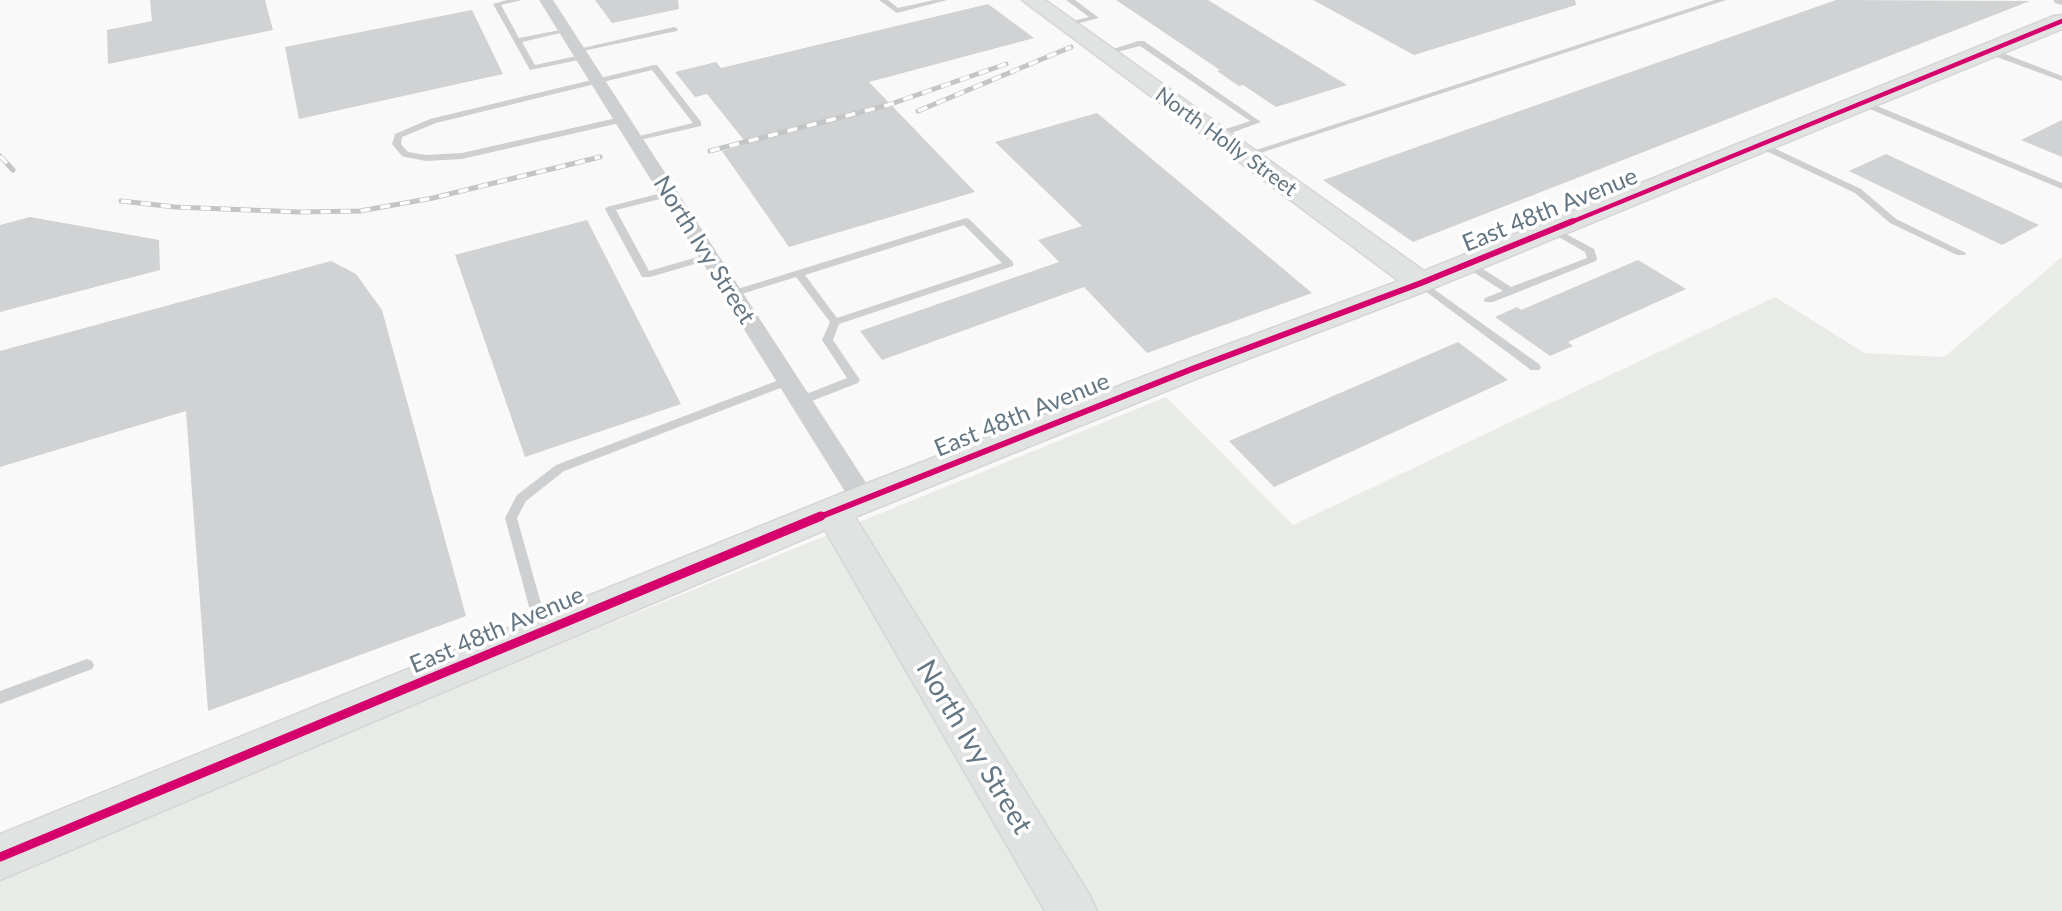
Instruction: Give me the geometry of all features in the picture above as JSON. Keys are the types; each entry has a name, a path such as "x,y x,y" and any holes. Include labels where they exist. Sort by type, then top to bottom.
{"street":[{"name":"North Ivy Street","path":"546,0 800,401 848,506 1072,911"},
{"name":"North Holly Street","path":"1032,0 1421,283"},
{"name":"East 48th Avenue","path":"0,857 848,506 1166,378 1421,283 2062,21"}],"lane":[{"path":"519,0 497,4 533,68 674,29"},
{"path":"883,0 897,11 943,0"},
{"path":"1067,25 1095,18 1070,0"},
{"path":"1245,155 1722,0"},
{"path":"517,41 565,31"},
{"path":"1105,53 1141,43 1257,122 1217,135"},
{"path":"1989,51 2062,79"},
{"path":"621,120 462,156 426,158 405,154 396,144 398,136 433,121 654,67 698,124 634,140"},
{"path":"1863,103 2062,186"},
{"path":"1761,145 1858,191 1893,221 1961,253"},
{"path":"668,194 610,209 646,275 708,257"},
{"path":"732,294 966,221 1009,264 835,322 827,340 854,380 800,401"},
{"path":"1489,300 1592,259 1590,251 1553,230"},
{"path":"1468,264 1510,292"},
{"path":"799,274 835,322"},
{"path":"1421,283 1535,366"},
{"path":"542,632 511,518 521,498 560,468 787,381"},
{"path":"0,698 87,665"}],"shaded area":[{"path":"2062,257 2062,911 0,911 0,880 587,633 1166,397 1293,525 1775,297 1864,353 1944,357"}],"building":[{"path":"150,0 265,0 273,30 108,64 107,30 152,21"},
{"path":"595,0 678,0 679,9 612,23"},
{"path":"1116,0 1208,0 1347,85 1276,107 1243,85 1239,86 1217,71 1220,70"},
{"path":"1313,0 1575,0 1576,5 1414,55"},
{"path":"1836,0 2030,1 1413,242 1323,180"},
{"path":"988,4 1034,38 869,82 975,192 789,247 722,151 747,144 707,94 695,97 675,72 716,62 721,68"},
{"path":"472,10 503,74 299,119 285,47"},
{"path":"1097,113 1312,293 1147,353 1084,287 882,360 860,331 1059,262 1038,240 1082,226 995,142"},
{"path":"2062,120 2062,157 2021,140"},
{"path":"1886,154 2039,225 2002,245 1849,171"},
{"path":"30,217 159,240 160,270 0,312 0,225"},
{"path":"587,220 681,404 525,457 455,255"},
{"path":"1638,260 1686,289 1568,342 1573,346 1550,356 1495,317 1517,307 1521,310"},
{"path":"331,261 356,274 382,310 466,616 208,711 186,411 0,467 0,351"},
{"path":"1458,342 1508,380 1274,487 1229,441"}],"railway":[{"path":"918,111 1071,47"},
{"path":"710,151 888,105 1006,64"},
{"path":"0,156 13,170"},
{"path":"121,201 175,207 299,212 360,211 433,198 600,157"}],"cycle path":[{"path":"0,857 863,499 1192,369 1421,283 2062,21"}]}
